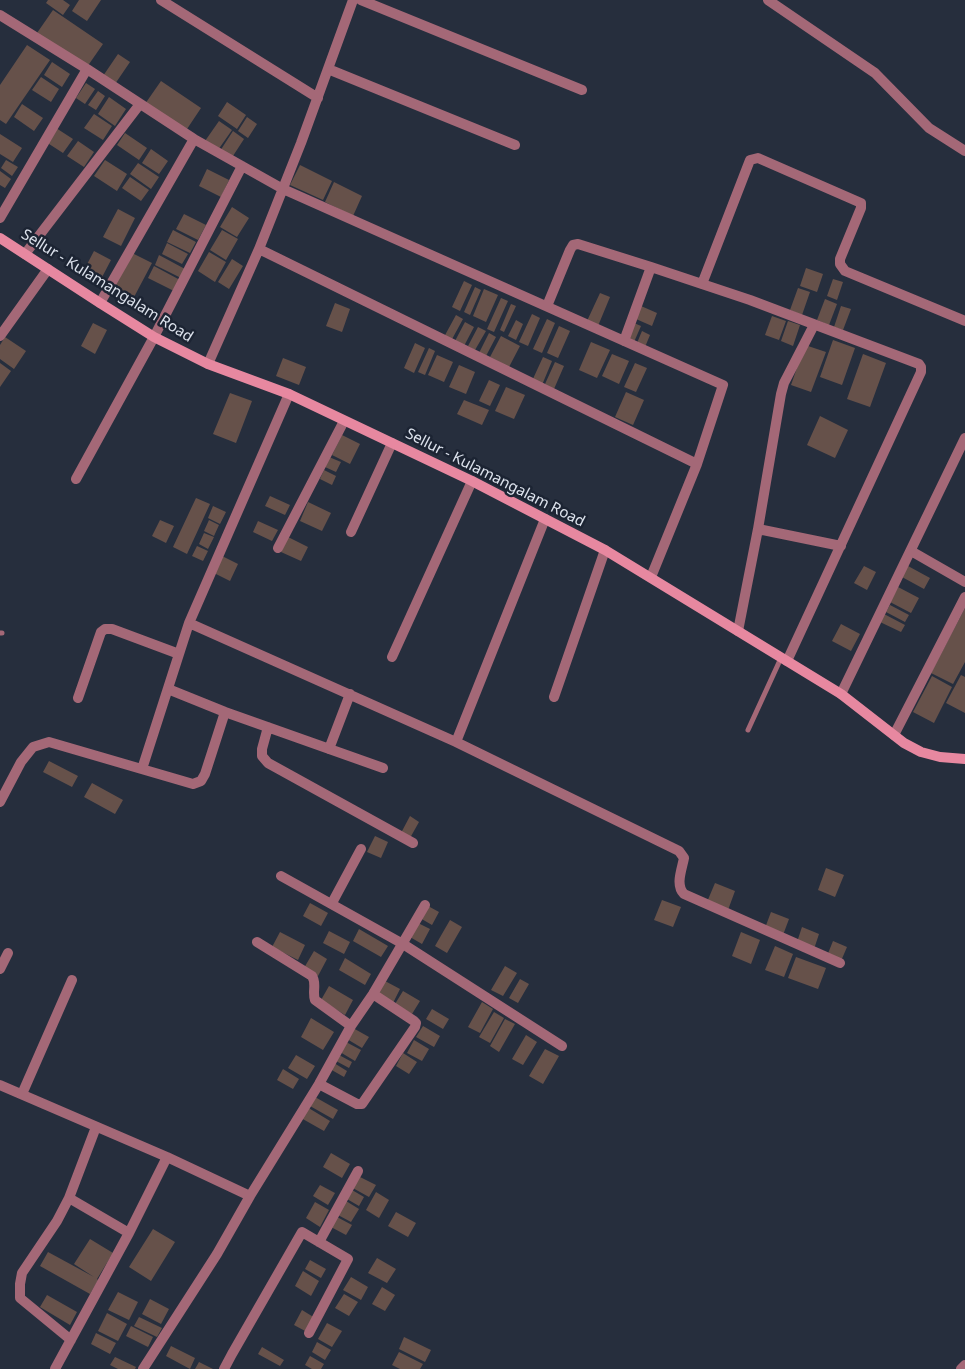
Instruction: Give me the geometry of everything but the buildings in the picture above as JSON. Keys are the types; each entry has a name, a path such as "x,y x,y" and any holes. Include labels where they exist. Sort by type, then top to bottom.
{"main road":[{"name":"Sellur - Kulamangalam Road","path":"1,239 154,337 208,364 289,394 472,481 605,550 841,694 904,743 921,752 940,757 964,757"}],"street":[{"path":"161,0 318,98"},
{"path":"208,364 283,189 353,0"},
{"path":"361,0 582,90"},
{"path":"768,0 875,73 929,128 965,151"},
{"path":"0,16 87,69 194,139 283,189 723,385 697,464 651,577"},
{"path":"0,218 87,69"},
{"path":"328,69 515,145"},
{"path":"25,254 140,104"},
{"path":"100,303 194,139"},
{"path":"702,284 750,160 758,158 861,203 861,208 840,259 840,264 845,271 965,321"},
{"path":"76,479 154,337 242,166"},
{"path":"547,306 573,245 578,244 750,300 919,364 921,372 840,546 784,660"},
{"path":"259,248 697,464"},
{"path":"624,341 651,267"},
{"path":"0,336 48,269"},
{"path":"738,632 758,529 778,407 784,383 814,325"},
{"path":"142,769 189,623 289,394"},
{"path":"278,548 344,420"},
{"path":"841,694 965,438"},
{"path":"351,532 392,443"},
{"path":"392,657 472,481"},
{"path":"456,742 545,519"},
{"path":"758,529 840,546"},
{"path":"554,697 605,550"},
{"path":"911,551 965,582"},
{"path":"894,735 965,597"},
{"path":"189,623 456,742 679,851 684,858 679,884 680,890 684,894 840,963"},
{"path":"78,698 101,632 105,629 112,629 179,654"},
{"path":"168,689 225,712 383,768"},
{"path":"329,749 350,694"},
{"path":"0,802 21,762 33,747 49,742 193,784 201,781 225,712"},
{"path":"268,727 262,749 262,756 268,763 413,843"},
{"path":"332,903 361,850"},
{"path":"281,876 403,944 562,1046"},
{"path":"143,1369 217,1254 250,1196 319,1084 351,1026 373,994 426,905"},
{"path":"257,942 312,976 315,984 315,1000 351,1026"},
{"path":"0,969 8,953"},
{"path":"22,1094 72,980"},
{"path":"319,1084 357,1104 362,1104 415,1027 416,1023 414,1021 373,994"},
{"path":"0,1085 167,1157 250,1196"},
{"path":"71,1340 20,1298 20,1284 22,1273 69,1198 96,1126"},
{"path":"54,1369 129,1233 167,1157"},
{"path":"319,1242 358,1171"},
{"path":"69,1198 129,1233"},
{"path":"224,1369 302,1232 348,1259 308,1333"},
{"path":"961,1369 965,1365"}],"lane":[{"path":"748,730 784,660"}]}
